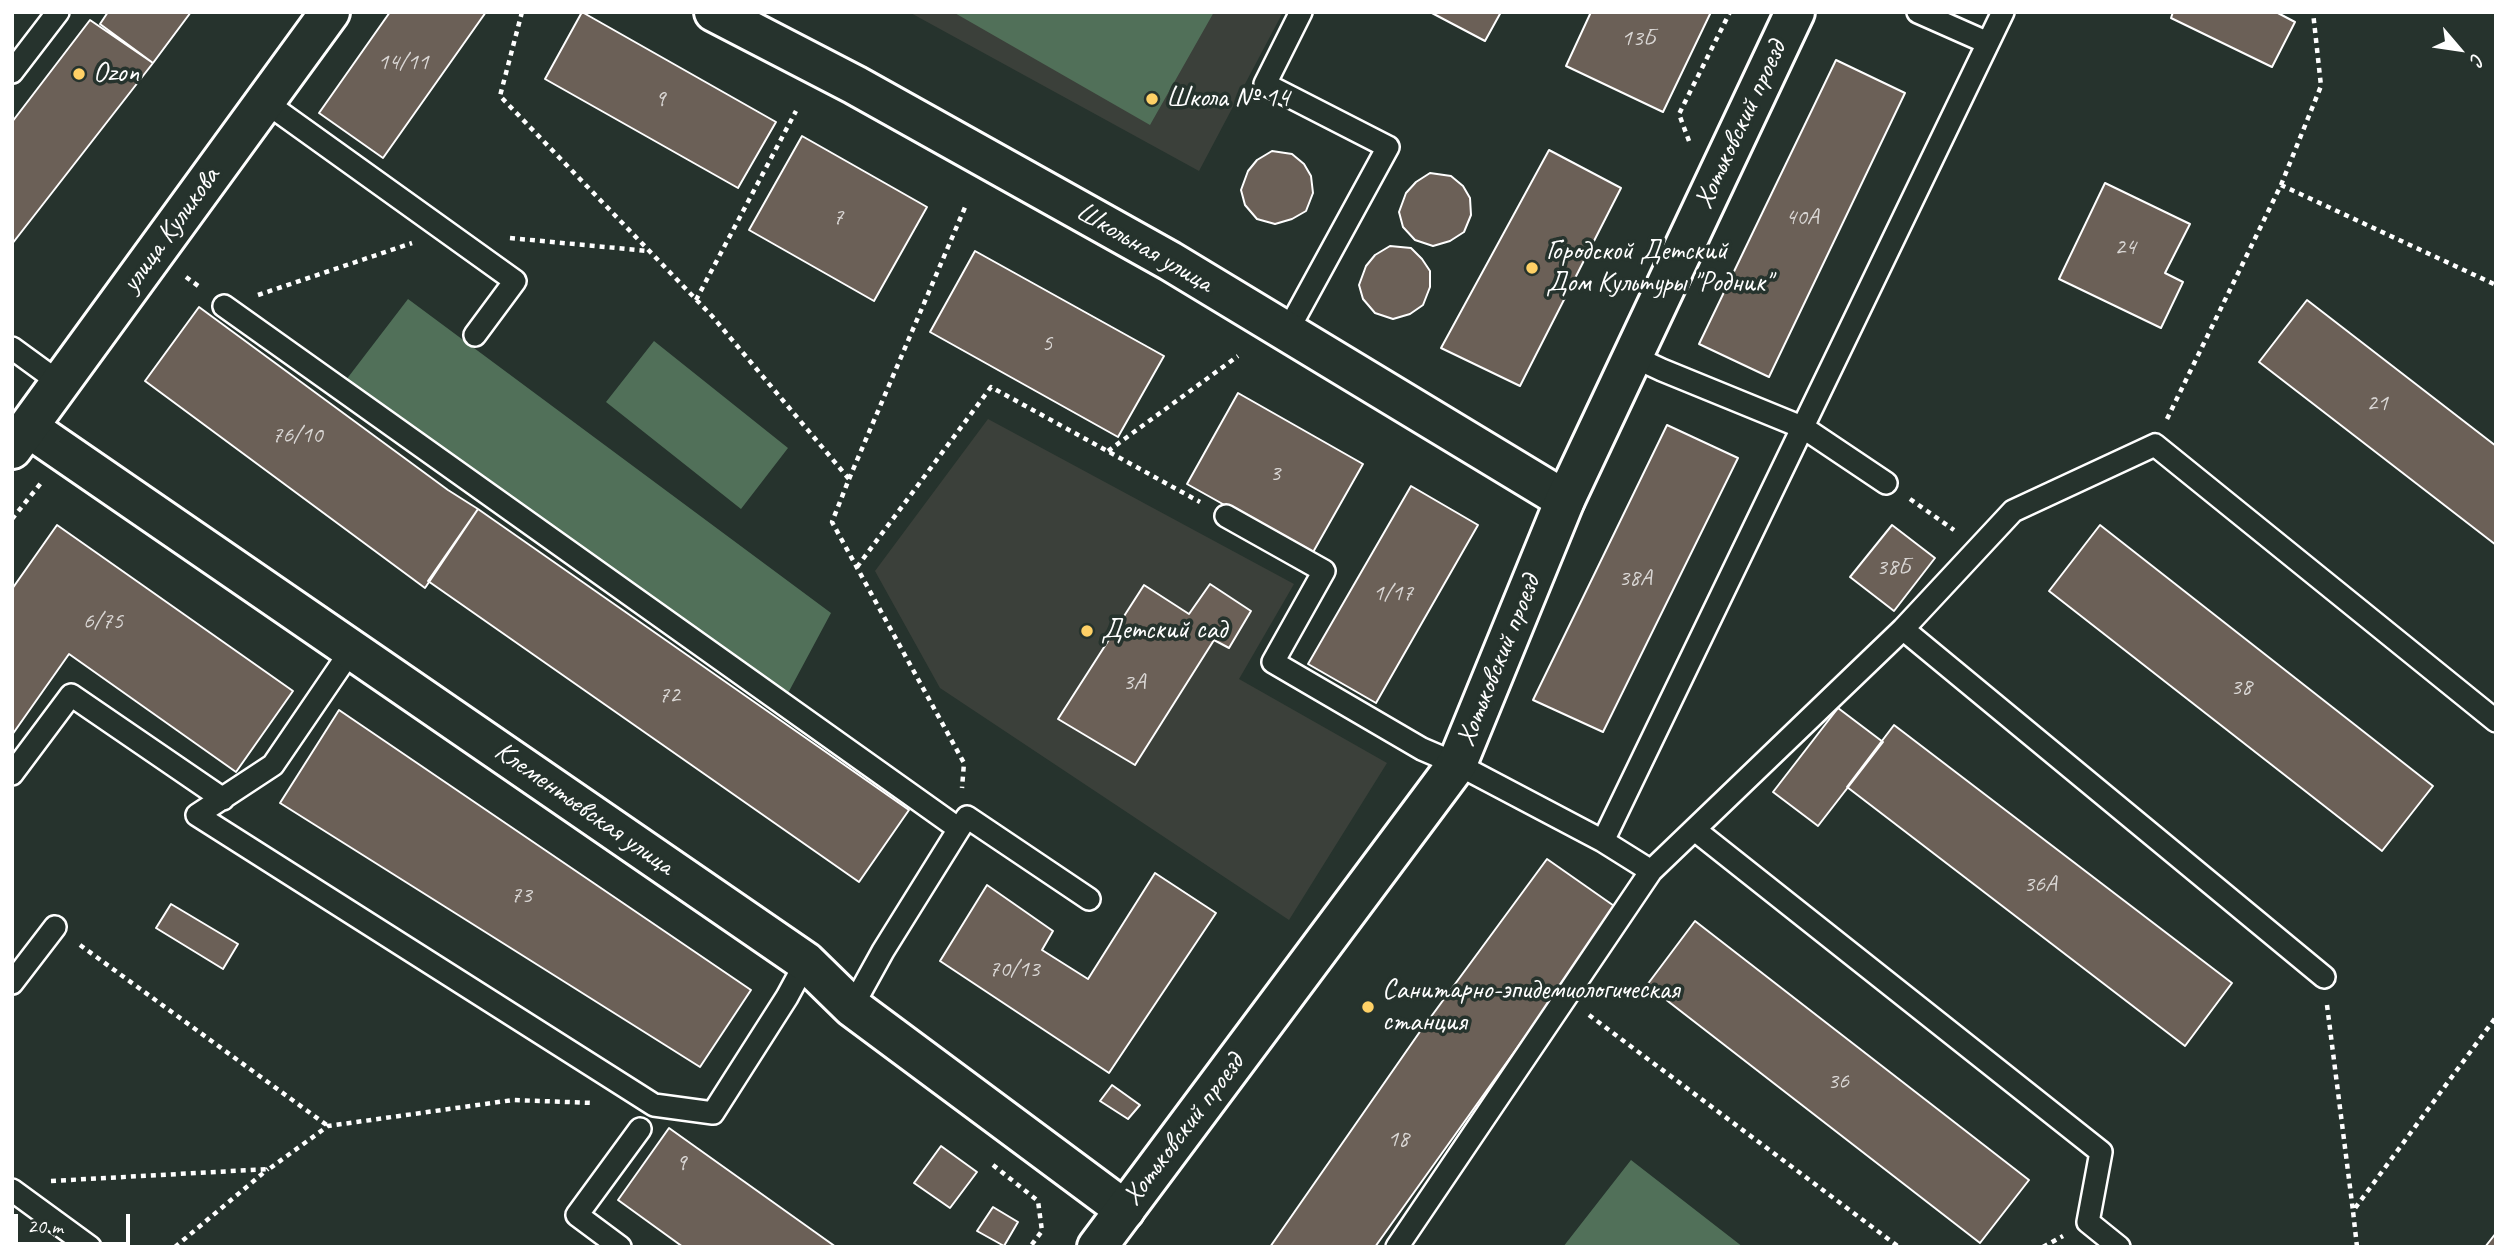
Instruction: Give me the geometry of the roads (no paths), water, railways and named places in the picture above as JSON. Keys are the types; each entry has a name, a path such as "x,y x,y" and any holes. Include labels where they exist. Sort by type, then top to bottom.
{"street":[{"name":"улица Куликова","path":"21,438 330,12"},
{"name":"Школьная улица","path":"714,12 879,98 1170,261 1565,500"},
{"name":"Хотьковский проезд","path":"1097,1247 1457,764 1565,500 1795,12"},
{"name":"Клементьевская улица","path":"21,438 352,649 806,962 852,1007 1125,1210"}],"lane":[{"path":"12,72 58,12"},
{"path":"1287,332 1388,146 1265,84 1301,12"},
{"path":"1918,12 1988,43"},
{"path":"1603,841 2003,12"},
{"path":"264,102 515,281 475,335"},
{"path":"225,306 960,828"},
{"path":"12,348 60,383"},
{"path":"1632,355 1804,428 1886,483"},
{"path":"1397,1247 1651,871 1903,629 2013,511 2155,445 2496,722"},
{"path":"1226,516 1324,572 1273,662 1422,749 1457,764 1603,841 1651,871"},
{"path":"1903,629 2324,976"},
{"path":"352,649 273,765 197,816 654,1105 713,1113 788,997 806,962"},
{"path":"12,774 71,695 223,799"},
{"path":"852,1007 883,951 967,817 1090,899"},
{"path":"1695,830 2101,1152 2088,1222 2119,1247"},
{"path":"12,983 55,927"},
{"path":"620,1247 577,1215 640,1129"},
{"path":"12,1190 90,1247"},
{"path":"1116,1247 1125,1210"}],"place":[{"name":"Ozon","path":"79,74"},
{"name":"Школа № 14","path":"1152,99"},
{"name":"Городской Детский Дом Культуры \"Родник\"","path":"1532,268"},
{"name":"Детский сад","path":"1087,631"},
{"name":"Санитарно-эпидемиологическая станция","path":"1368,1007"}]}
